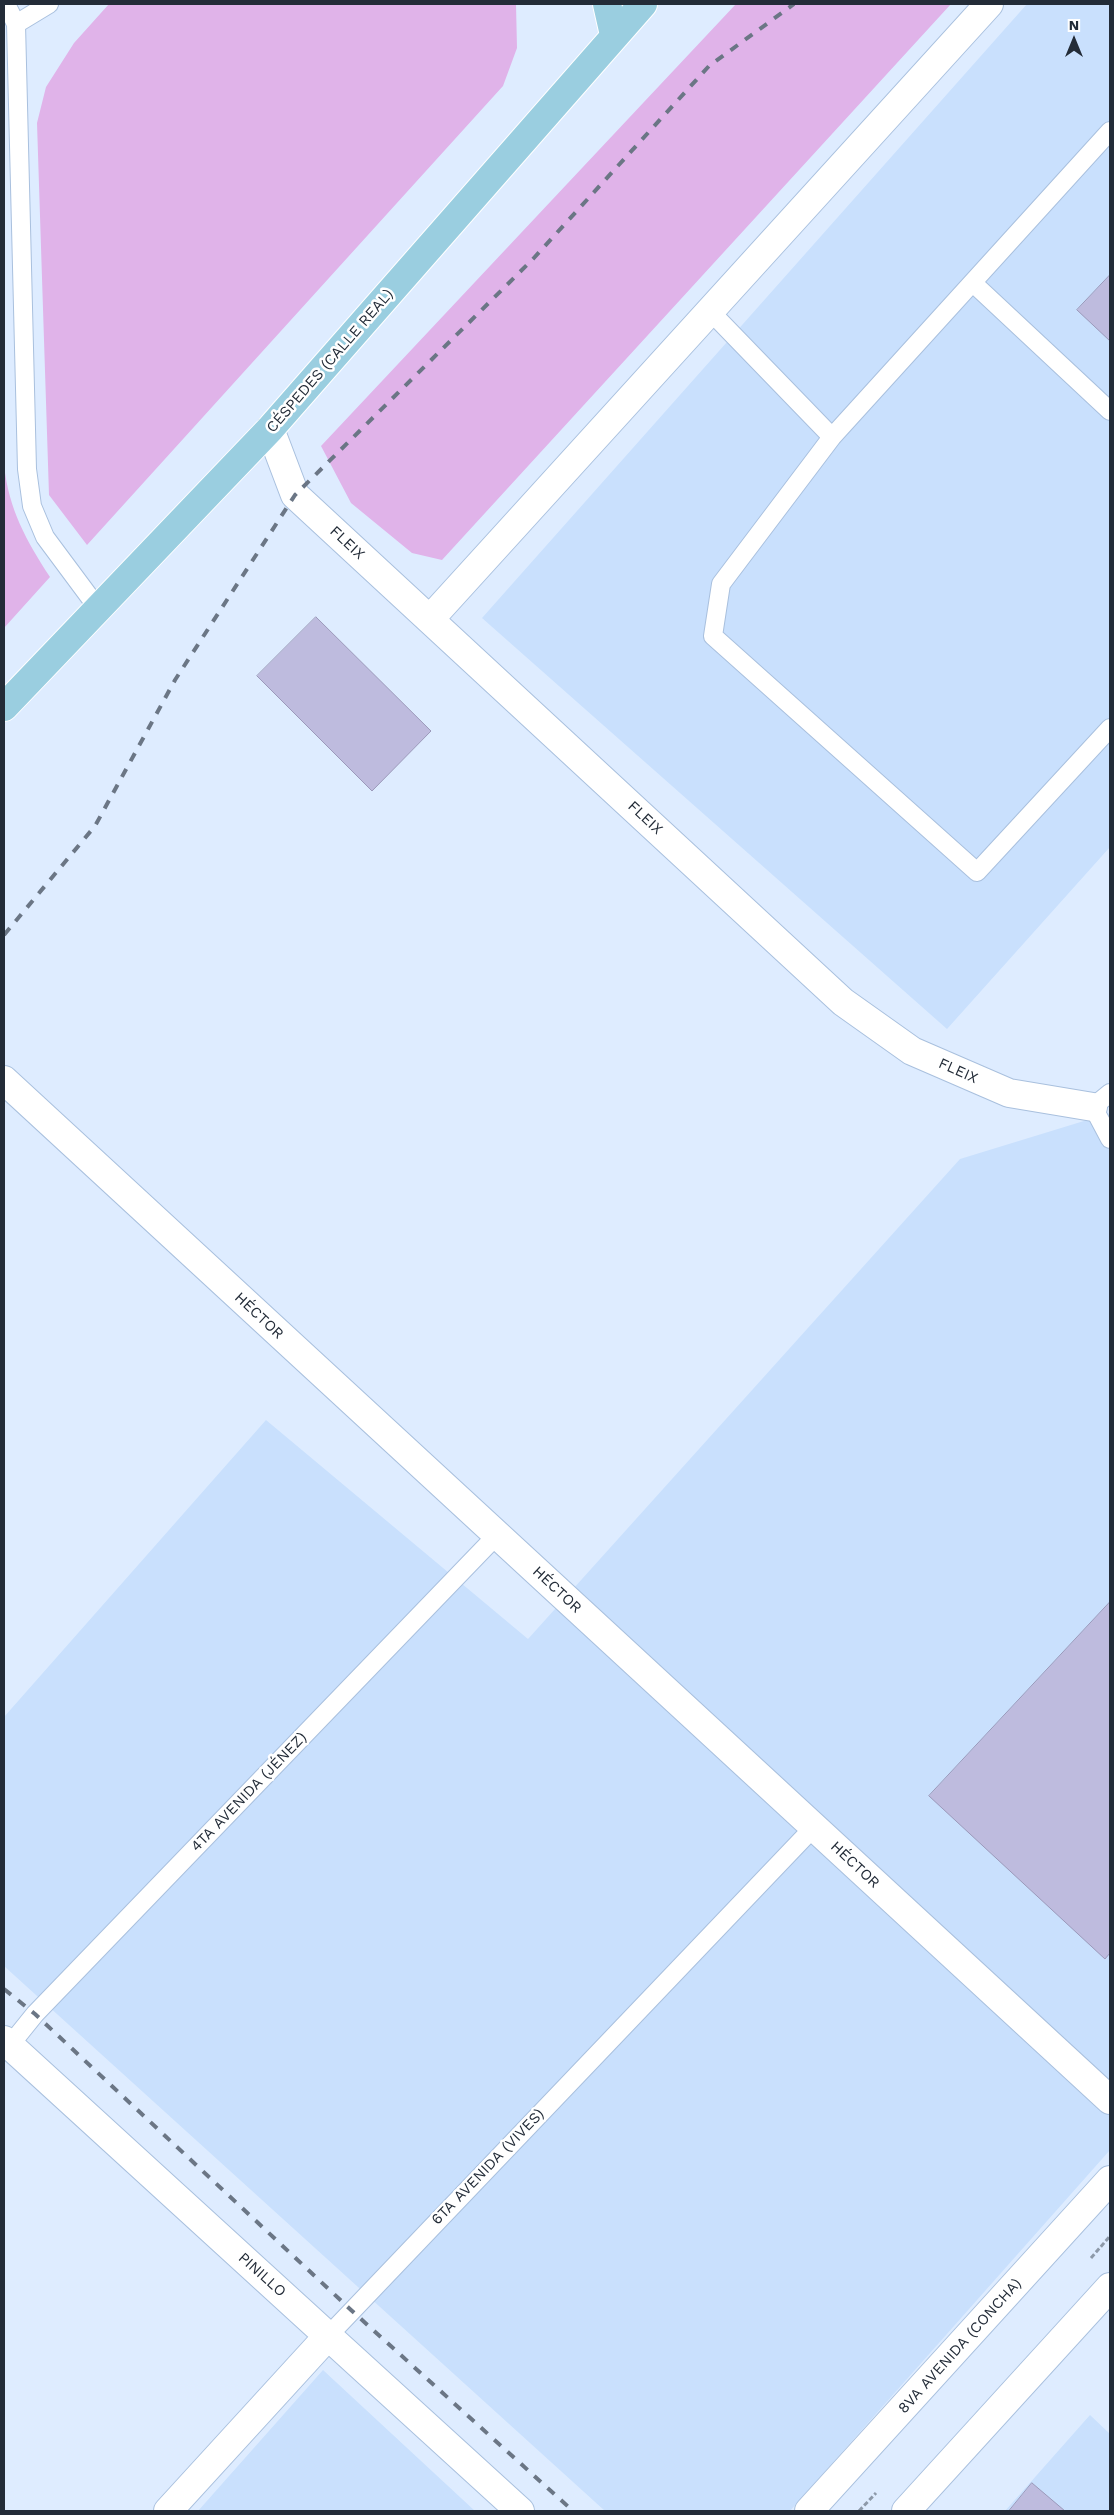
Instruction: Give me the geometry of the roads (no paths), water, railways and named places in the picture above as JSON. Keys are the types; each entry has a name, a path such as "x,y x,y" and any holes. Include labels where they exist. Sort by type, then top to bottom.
{"main road":[{"path":"607,4 614,35"},
{"name":"CÉSPEDES (CALLE REAL)","path":"4,707 270,429 643,4"}],"street":[{"path":"430,619 989,4"},
{"name":"FLEIX","path":"270,429 295,495 843,1002 912,1051 1009,1094 1102,1100"},
{"name":"HÉCTOR","path":"4,1080 1110,2100"},
{"name":"PINILLO","path":"6,2046 520,2511"},
{"name":"8VA AVENIDA (CONCHA)","path":"809,2511 1110,2180"},
{"path":"906,2511 1110,2286"},
{"name":"6TA AVENIDA (VIVES)","path":"168,2511 328,2336"}],"lane":[{"path":"6,4 16,24 28,478 32,506 45,537 97,608"},
{"path":"16,24 48,4"},
{"path":"1110,131 832,438 721,584 713,636 977,872 1110,728"},
{"path":"973,283 1110,411"},
{"path":"710,311 832,438"},
{"path":"1102,1100 1110,1139"},
{"name":"4TA AVENIDA (JÉNEZ)","path":"6,2046 497,1535"},
{"name":"6TA AVENIDA (VIVES)","path":"328,2336 814,1827"}],"railway":[{"path":"4,935 95,826 175,680 295,495 533,259 709,66 794,4"},
{"path":"4,1989 35,2014 351,2310 573,2511"}]}
